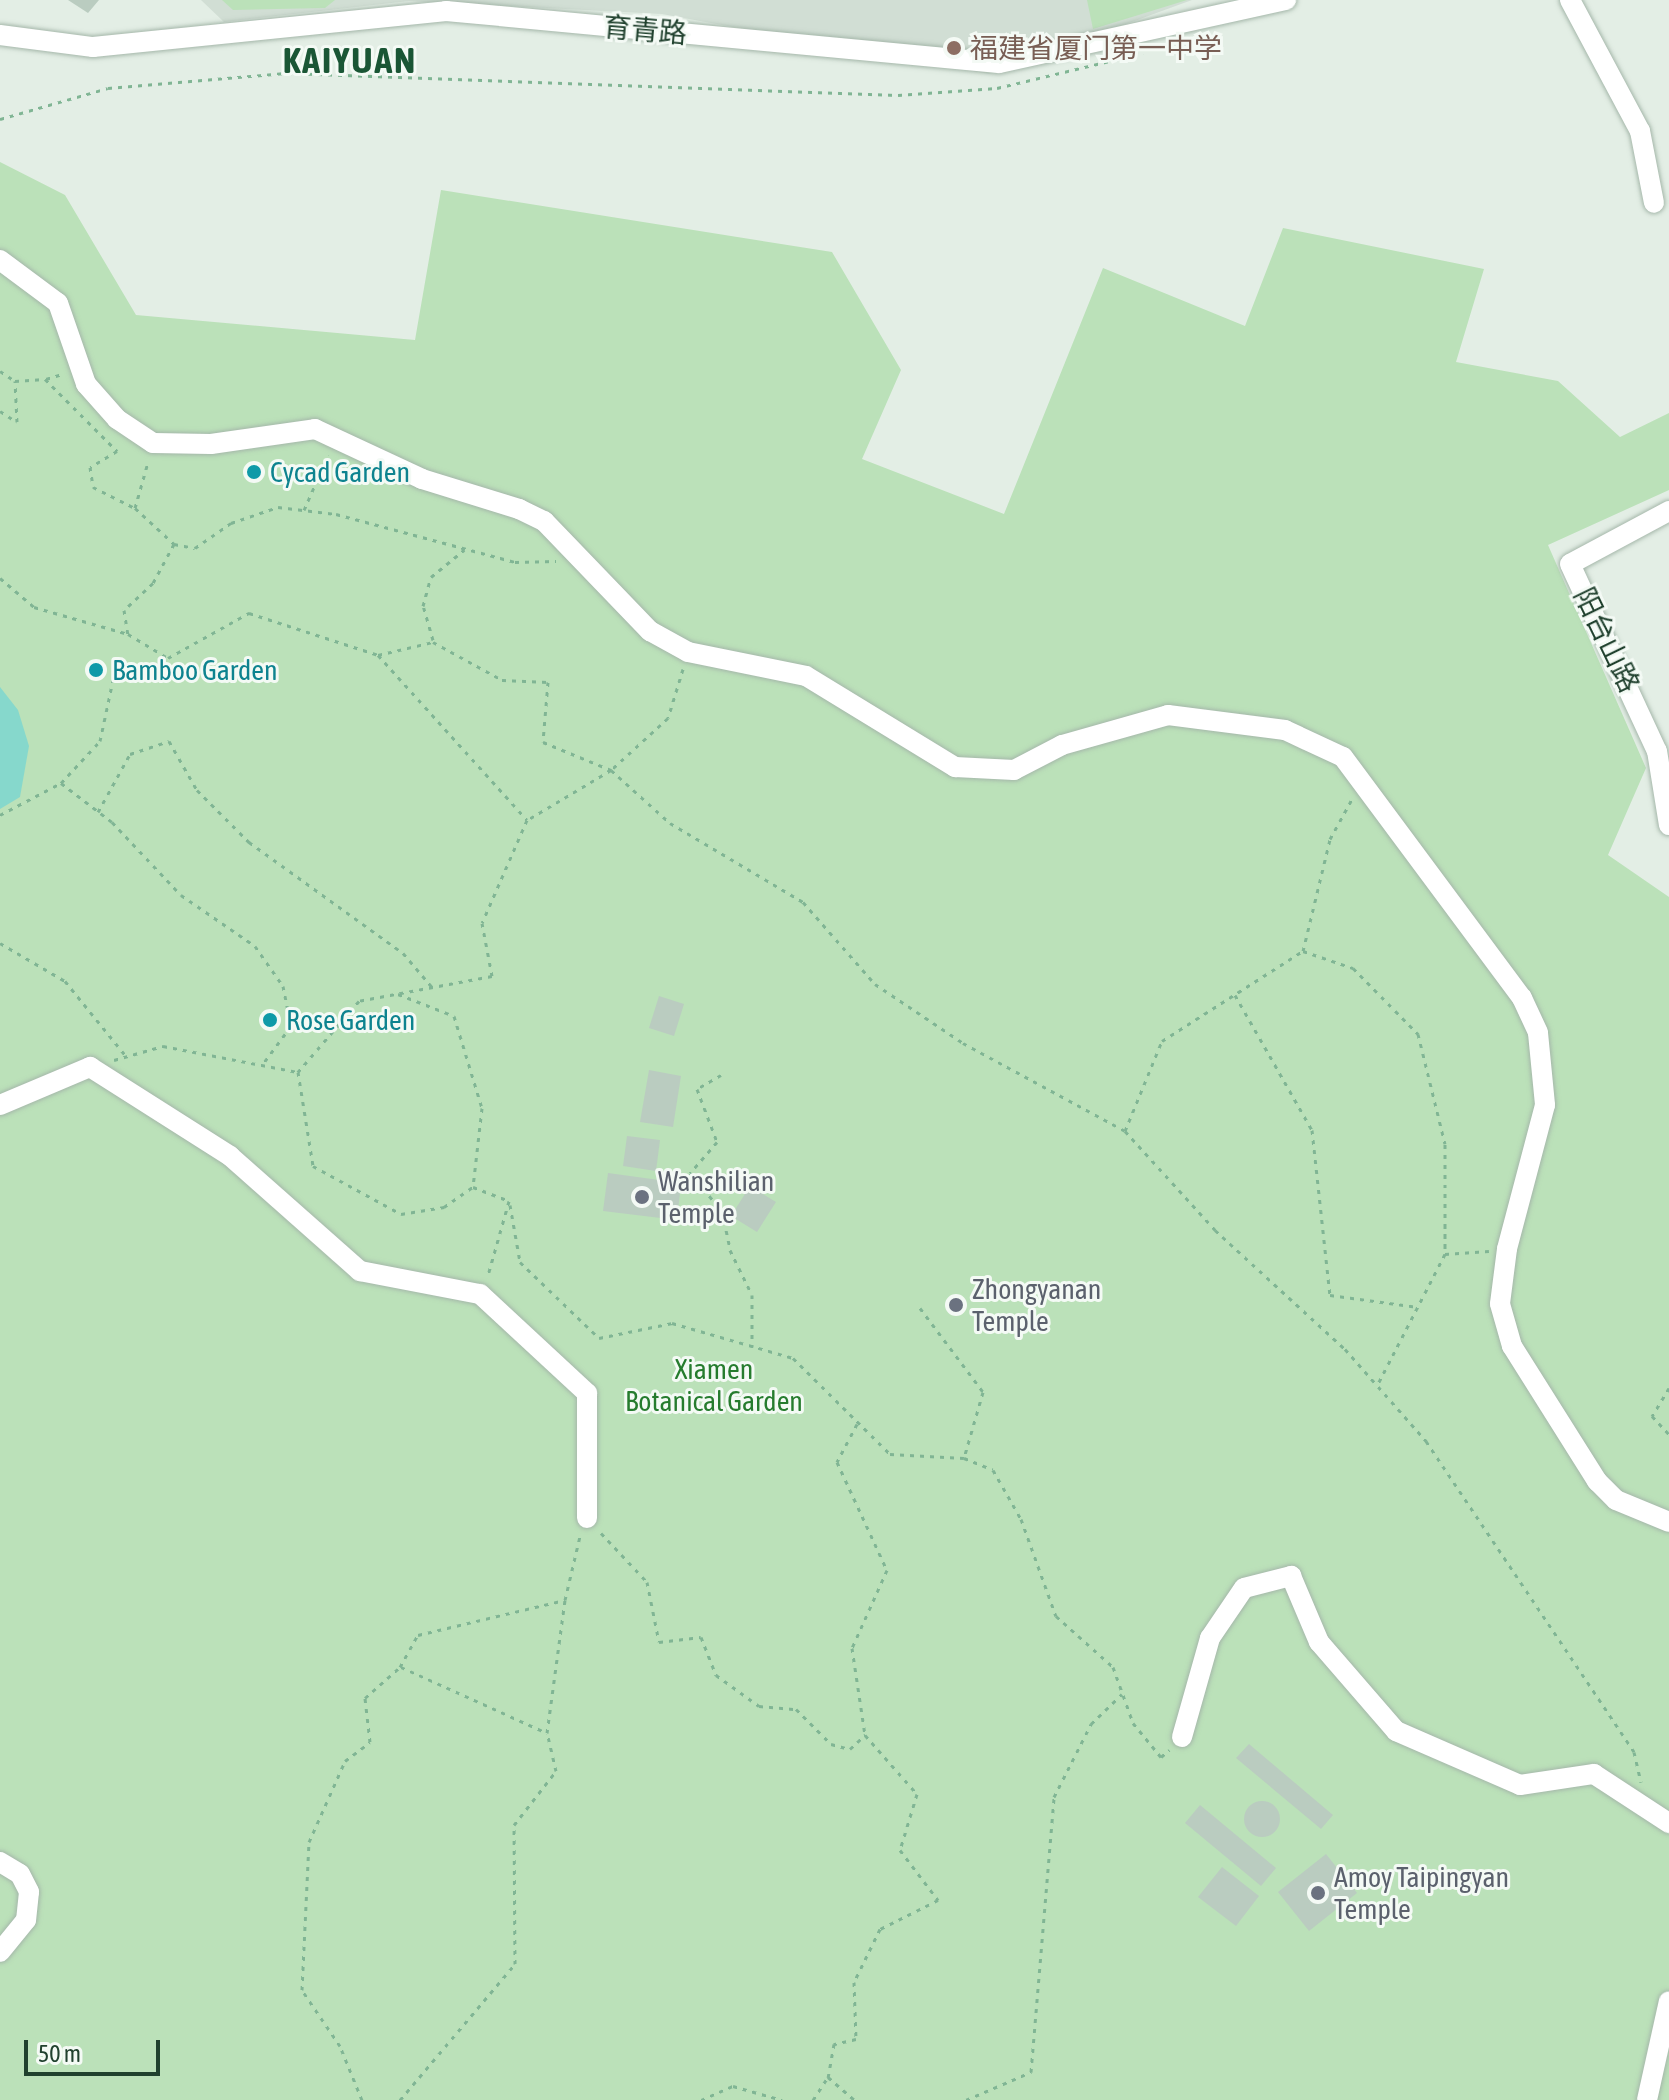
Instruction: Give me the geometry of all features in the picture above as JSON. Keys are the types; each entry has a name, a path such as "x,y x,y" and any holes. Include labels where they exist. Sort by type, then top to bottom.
{"street":[{"name":"育青路","path":"0,35 93,47 446,11 999,63 1286,0"},
{"path":"1570,0 1640,131 1654,203"},
{"path":"0,260 58,303 86,384 117,419 153,443 211,444 302,430 336,437 422,479 544,521 650,631 688,652 806,676 931,755 971,770 1014,770 1062,745 1168,715 1285,730 1343,757 1522,998 1538,1033 1545,1105 1507,1249 1500,1304 1530,1379 1597,1481 1616,1500 1669,1522"},
{"name":"阳台山路","path":"1669,511 1570,564 1657,751 1669,825"},
{"path":"0,1105 90,1067 230,1156 360,1271 480,1294 587,1393 587,1518"},
{"path":"1182,1737 1210,1638 1244,1588 1291,1576 1319,1642 1396,1731 1520,1785 1594,1774 1646,1801 1669,1823"},
{"path":"0,1862 20,1874 29,1892 26,1920 0,1952"},
{"path":"1647,2100 1669,2001"}],"path":[{"path":"0,119 108,88 288,73 898,95 997,88 1154,49"},
{"path":"0,371 15,381 45,379 117,451 90,467 93,487 135,508 174,544 195,548 231,523 278,507 304,510 464,550 545,565 573,553"},
{"path":"0,411 17,422 15,381"},
{"path":"304,510 336,437"},
{"path":"135,508 153,443"},
{"path":"128,634 124,610 153,583 174,544"},
{"path":"433,642 423,606 431,577 464,550"},
{"path":"0,578 34,607 128,634 168,658"},
{"path":"0,815 61,783 100,741 113,680 168,658 249,613 378,655 527,820"},
{"path":"378,655 433,642 502,680 548,682 543,742 611,770 670,823 803,902 875,984 963,1043 1125,1131 1377,1386 1426,1441 1634,1752 1646,1801"},
{"path":"398,994 454,1016 482,1108 473,1187 444,1207 401,1214 313,1166 298,1072 359,1001 492,976 482,923 527,820 611,770 668,718 688,652"},
{"path":"98,812 130,754 169,741 197,790 249,842 403,953 432,987"},
{"path":"1125,1131 1162,1041 1303,951 1330,839 1361,781"},
{"path":"61,783 98,812 181,895 255,946 283,986 291,1026 262,1065"},
{"path":"0,943 65,981 126,1056"},
{"path":"1303,951 1353,968 1418,1034 1445,1144 1445,1254 1377,1386"},
{"path":"1235,995 1312,1130 1330,1295 1418,1307"},
{"path":"90,1067 163,1046 298,1072"},
{"path":"721,1075 697,1089 717,1142 690,1173 722,1211 730,1250 752,1295 752,1347"},
{"path":"473,1187 509,1201"},
{"path":"480,1294 509,1201"},
{"path":"509,1201 520,1262 599,1338 672,1323 793,1358 890,1454 964,1458 993,1470 1021,1519 1056,1616 1113,1667 1133,1723 1161,1757 1182,1737"},
{"path":"1445,1254 1507,1249"},
{"path":"920,1308 983,1392 964,1458"},
{"path":"1669,1388 1652,1416 1669,1434"},
{"path":"813,2100 828,2077 834,2044 856,2039 854,1982 880,1929 938,1900 900,1850 917,1794 865,1735 852,1648 887,1570 837,1462 857,1422"},
{"path":"400,2100 515,1964 514,1825 556,1771 547,1733 565,1600 587,1518"},
{"path":"587,1518 647,1582 659,1642 701,1637 716,1675 759,1706 796,1709 831,1744 850,1749 865,1735"},
{"path":"362,2100 340,2046 302,1990 309,1842 345,1761 370,1742 365,1698 400,1667 418,1635 565,1600"},
{"path":"400,1667 547,1733"},
{"path":"966,2100 1031,2072 1054,1797 1091,1724 1123,1693"},
{"path":"828,2077 854,2100"},
{"path":"701,2100 733,2086 782,2100"}],"shaded area":[{"name":"福建省厦门第一中学","path":"201,0 1192,0 989,74 662,14 409,1 224,22"}],"green space":[{"path":"222,0 335,0 325,8 233,10"},
{"path":"1087,0 1187,0 1093,29"},
{"name":"Xiamen Botanical Garden","path":"0,162 65,195 136,315 415,340 441,190 832,252 901,370 862,459 1004,514 1103,268 1245,326 1283,228 1484,269 1456,362 1558,381 1620,437 1669,413 1669,490 1548,545 1646,768 1608,855 1669,897 1669,2100 0,2100"}],"water":[{"path":"0,687 18,710 29,746 20,797 0,809"}],"building":[{"path":"68,0 99,0 88,13"},
{"path":"659,996 684,1004 674,1036 649,1028"},
{"path":"649,1070 681,1076 673,1127 640,1122"},
{"path":"627,1136 660,1140 656,1171 623,1166"},
{"name":"Wanshilian Temple","path":"608,1173 681,1183 677,1220 603,1211"},
{"path":"750,1186 776,1202 757,1232 731,1216"},
{"path":"1249,1744 1333,1815 1321,1829 1236,1758"},
{"path":"1262,1801 1275,1806 1280,1819 1275,1832 1262,1837 1249,1832 1244,1819 1249,1806"},
{"path":"1200,1805 1276,1868 1261,1886 1185,1823"},
{"name":"Amoy Taipingyan Temple","path":"1326,1854 1357,1893 1309,1931 1278,1892"},
{"path":"1222,1867 1259,1896 1236,1926 1198,1897"}],"place":[{"name":"福建省厦门第一中学","path":"954,48"},
{"name":"Cycad Garden","path":"254,472"},
{"name":"Bamboo Garden","path":"96,670"},
{"name":"Rose Garden","path":"270,1020"},
{"name":"Wanshilian Temple","path":"642,1197"},
{"name":"Zhongyanan Temple","path":"956,1305"},
{"name":"Amoy Taipingyan Temple","path":"1318,1893"}],"district":[{"name":"KAIYUAN","path":"350,61"}]}
